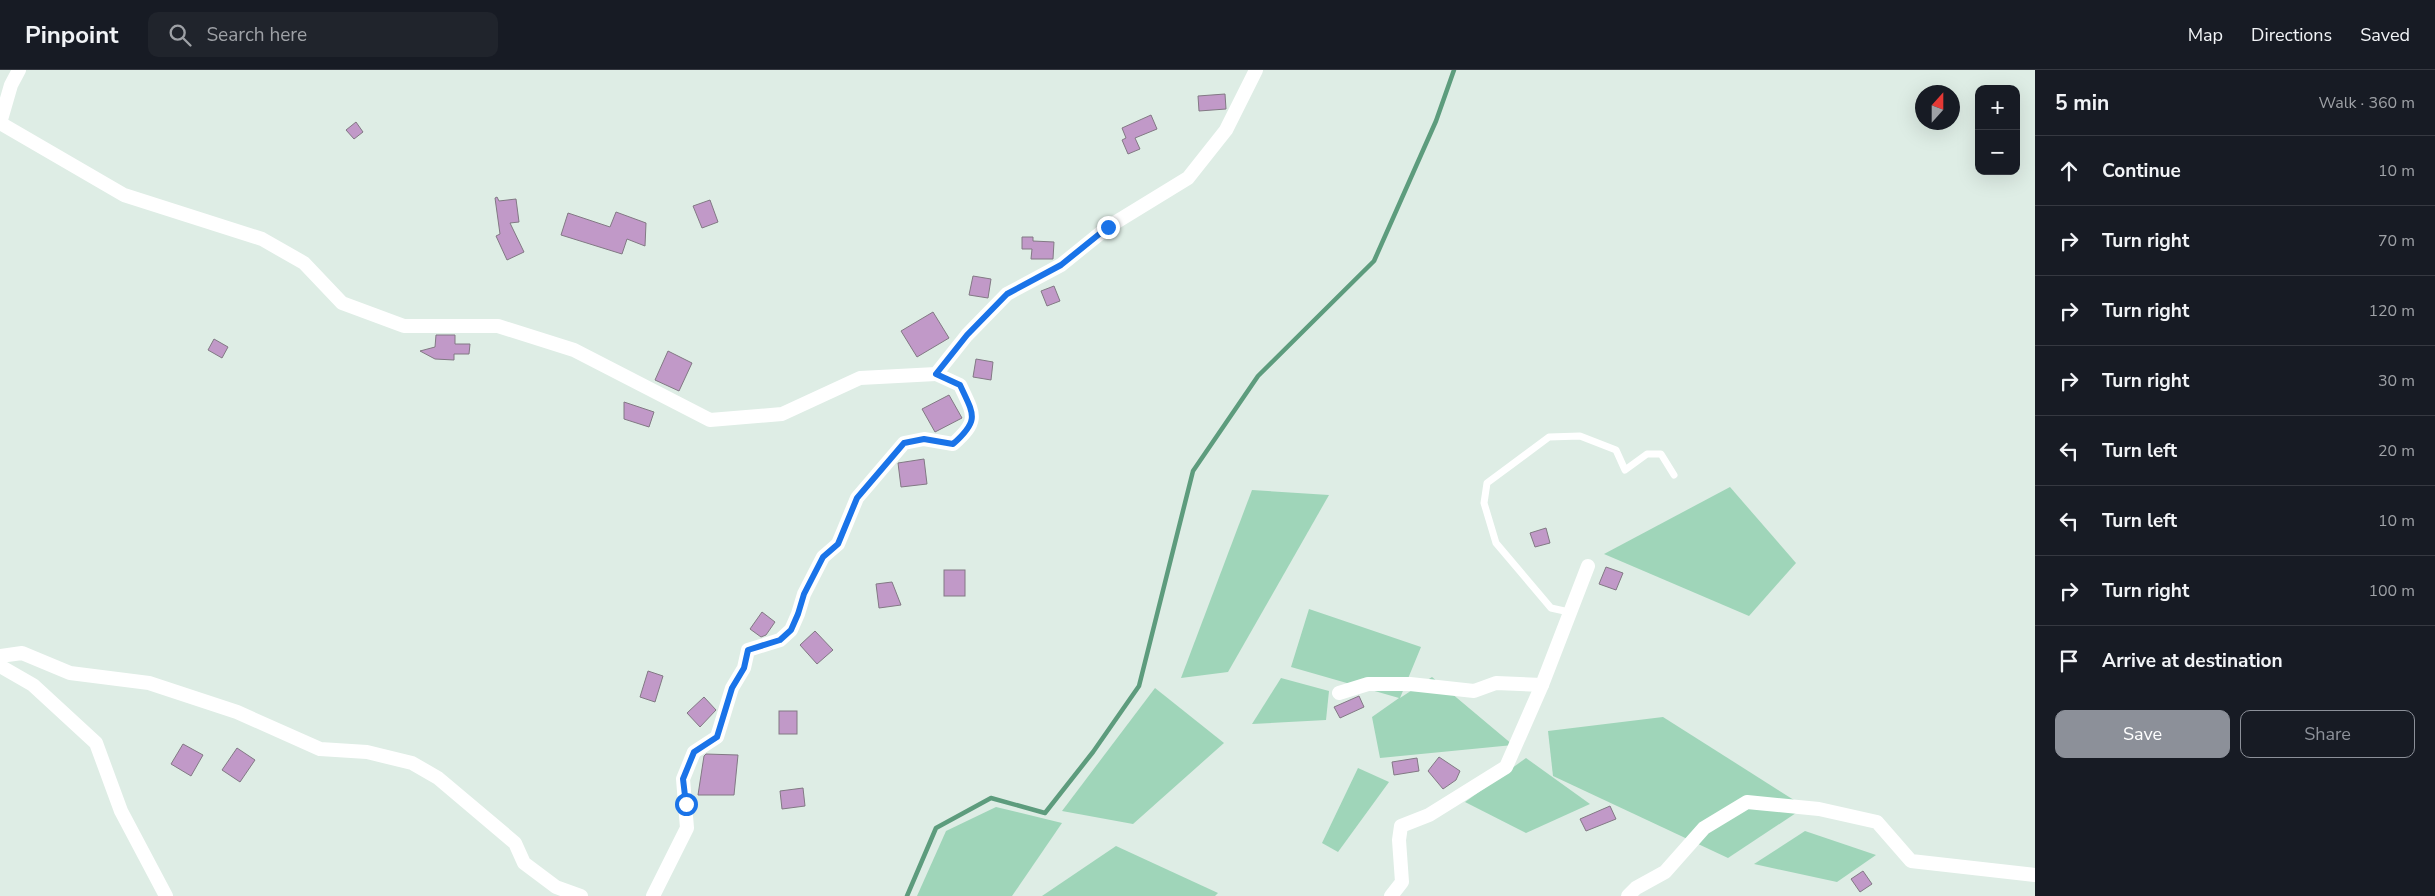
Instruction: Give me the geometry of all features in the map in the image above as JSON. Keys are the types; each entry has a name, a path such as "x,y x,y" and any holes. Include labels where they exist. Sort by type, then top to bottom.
{"street":[{"path":"19,70 11,86 0,123 124,195 262,240 304,263 342,303 404,326 498,326 574,350 710,420 782,414 860,378 936,374 960,385 973,414 968,430 953,444 924,439 904,443 857,498 838,544 823,557 804,594 791,630 780,640 748,650 744,668 732,688 717,737 694,752 683,779 687,828 659,893"},
{"path":"936,374 967,335 1007,294 1061,265 1108,227 1188,178 1226,130 1256,70"},
{"path":"1391,896 1402,882 1401,826 1429,816 1506,767 1542,685 1588,566"},
{"path":"0,656 22,653 70,673 149,683 237,712 320,749 367,752 412,763 438,778 515,843 524,863 556,888 581,896"},
{"path":"0,666 33,685 96,743 121,811 166,896"},
{"path":"1339,693 1368,684 1410,684 1474,691 1496,683 1542,685"},
{"path":"1628,896 1636,888 1664,872 1704,828 1747,802 1819,809 1877,822 1911,861 2035,875"}],"lane":[{"path":"1570,612 1551,608 1496,543 1484,503 1487,483 1549,437 1580,436 1616,450 1626,470 1647,454 1661,454 1674,475"}],"green space":[{"path":"1730,487 1796,563 1749,616 1604,554"},
{"path":"1252,490 1329,495 1228,672 1181,678"},
{"path":"1309,609 1421,647 1400,698 1432,677 1513,745 1380,758 1372,717 1399,698 1291,667"},
{"path":"1281,678 1329,691 1326,720 1252,724"},
{"path":"1155,688 1224,743 1133,824 1062,811"},
{"path":"1663,717 1805,807 1728,858 1553,776 1548,731"},
{"path":"1526,758 1590,804 1526,833 1465,802"},
{"path":"1358,768 1389,782 1338,852 1322,843"},
{"path":"996,807 1062,823 1012,896 917,896 946,831"},
{"path":"1805,831 1876,855 1837,882 1754,864"},
{"path":"1116,846 1218,893 1215,896 1042,896"}],"building":[{"path":"1225,94 1226,109 1199,111 1198,96"},
{"path":"1151,115 1157,129 1135,138 1140,149 1128,154 1122,140 1126,138 1122,128"},
{"path":"356,122 363,132 354,139 346,130"},
{"path":"497,197 499,201 516,199 519,222 510,223 524,252 507,260 496,236 500,234 495,198"},
{"path":"710,200 718,222 702,228 693,206"},
{"path":"616,212 646,223 645,246 627,239 622,254 561,235 568,213 610,227"},
{"path":"1022,237 1033,237 1033,241 1054,242 1053,259 1031,259 1032,249 1022,249"},
{"path":"973,276 991,279 988,298 969,295"},
{"path":"1054,286 1060,301 1047,306 1041,291"},
{"path":"933,312 949,338 917,357 901,331"},
{"path":"436,335 455,335 455,344 470,344 469,354 454,354 454,360 435,359 420,351 435,347"},
{"path":"214,339 228,347 222,358 208,350"},
{"path":"668,351 692,363 679,391 655,380"},
{"path":"976,359 993,362 991,380 973,377"},
{"path":"949,395 962,418 935,432 922,409"},
{"path":"624,402 654,412 649,427 624,419"},
{"path":"924,459 927,484 901,487 898,463"},
{"path":"1546,528 1550,543 1535,547 1530,533"},
{"path":"1606,567 1623,573 1616,590 1599,584"},
{"path":"944,570 965,570 965,596 944,596"},
{"path":"892,582 901,605 879,608 876,584"},
{"path":"762,612 775,622 766,635 761,637 750,629"},
{"path":"815,631 833,650 817,664 800,645"},
{"path":"648,671 663,676 655,702 640,697"},
{"path":"1359,696 1364,707 1340,718 1334,707"},
{"path":"704,697 716,710 700,727 687,713"},
{"path":"779,711 797,711 797,734 779,734"},
{"path":"183,744 203,755 191,776 171,764"},
{"path":"237,748 255,760 240,782 222,770"},
{"path":"706,754 738,755 734,795 698,795 704,756"},
{"path":"1439,757 1460,771 1456,780 1443,789 1428,771"},
{"path":"1417,758 1419,771 1394,775 1392,762"},
{"path":"803,788 805,806 782,809 780,791"},
{"path":"1610,806 1616,819 1586,831 1580,819"},
{"path":"1863,871 1872,884 1860,892 1851,879"}],"waterway":[{"path":"907,896 936,828 991,798 1045,813 1093,752 1139,686 1193,471 1258,376 1374,261 1436,121 1454,70"}],"route":[{"path":"686,804 683,779 694,752 717,737 732,688 744,668 748,650 780,640 791,630 804,594 823,557 838,544 857,498 904,443 924,439 953,444 968,430 973,414 960,385 936,374 967,335 1007,294 1061,265 1108,227"}]}
